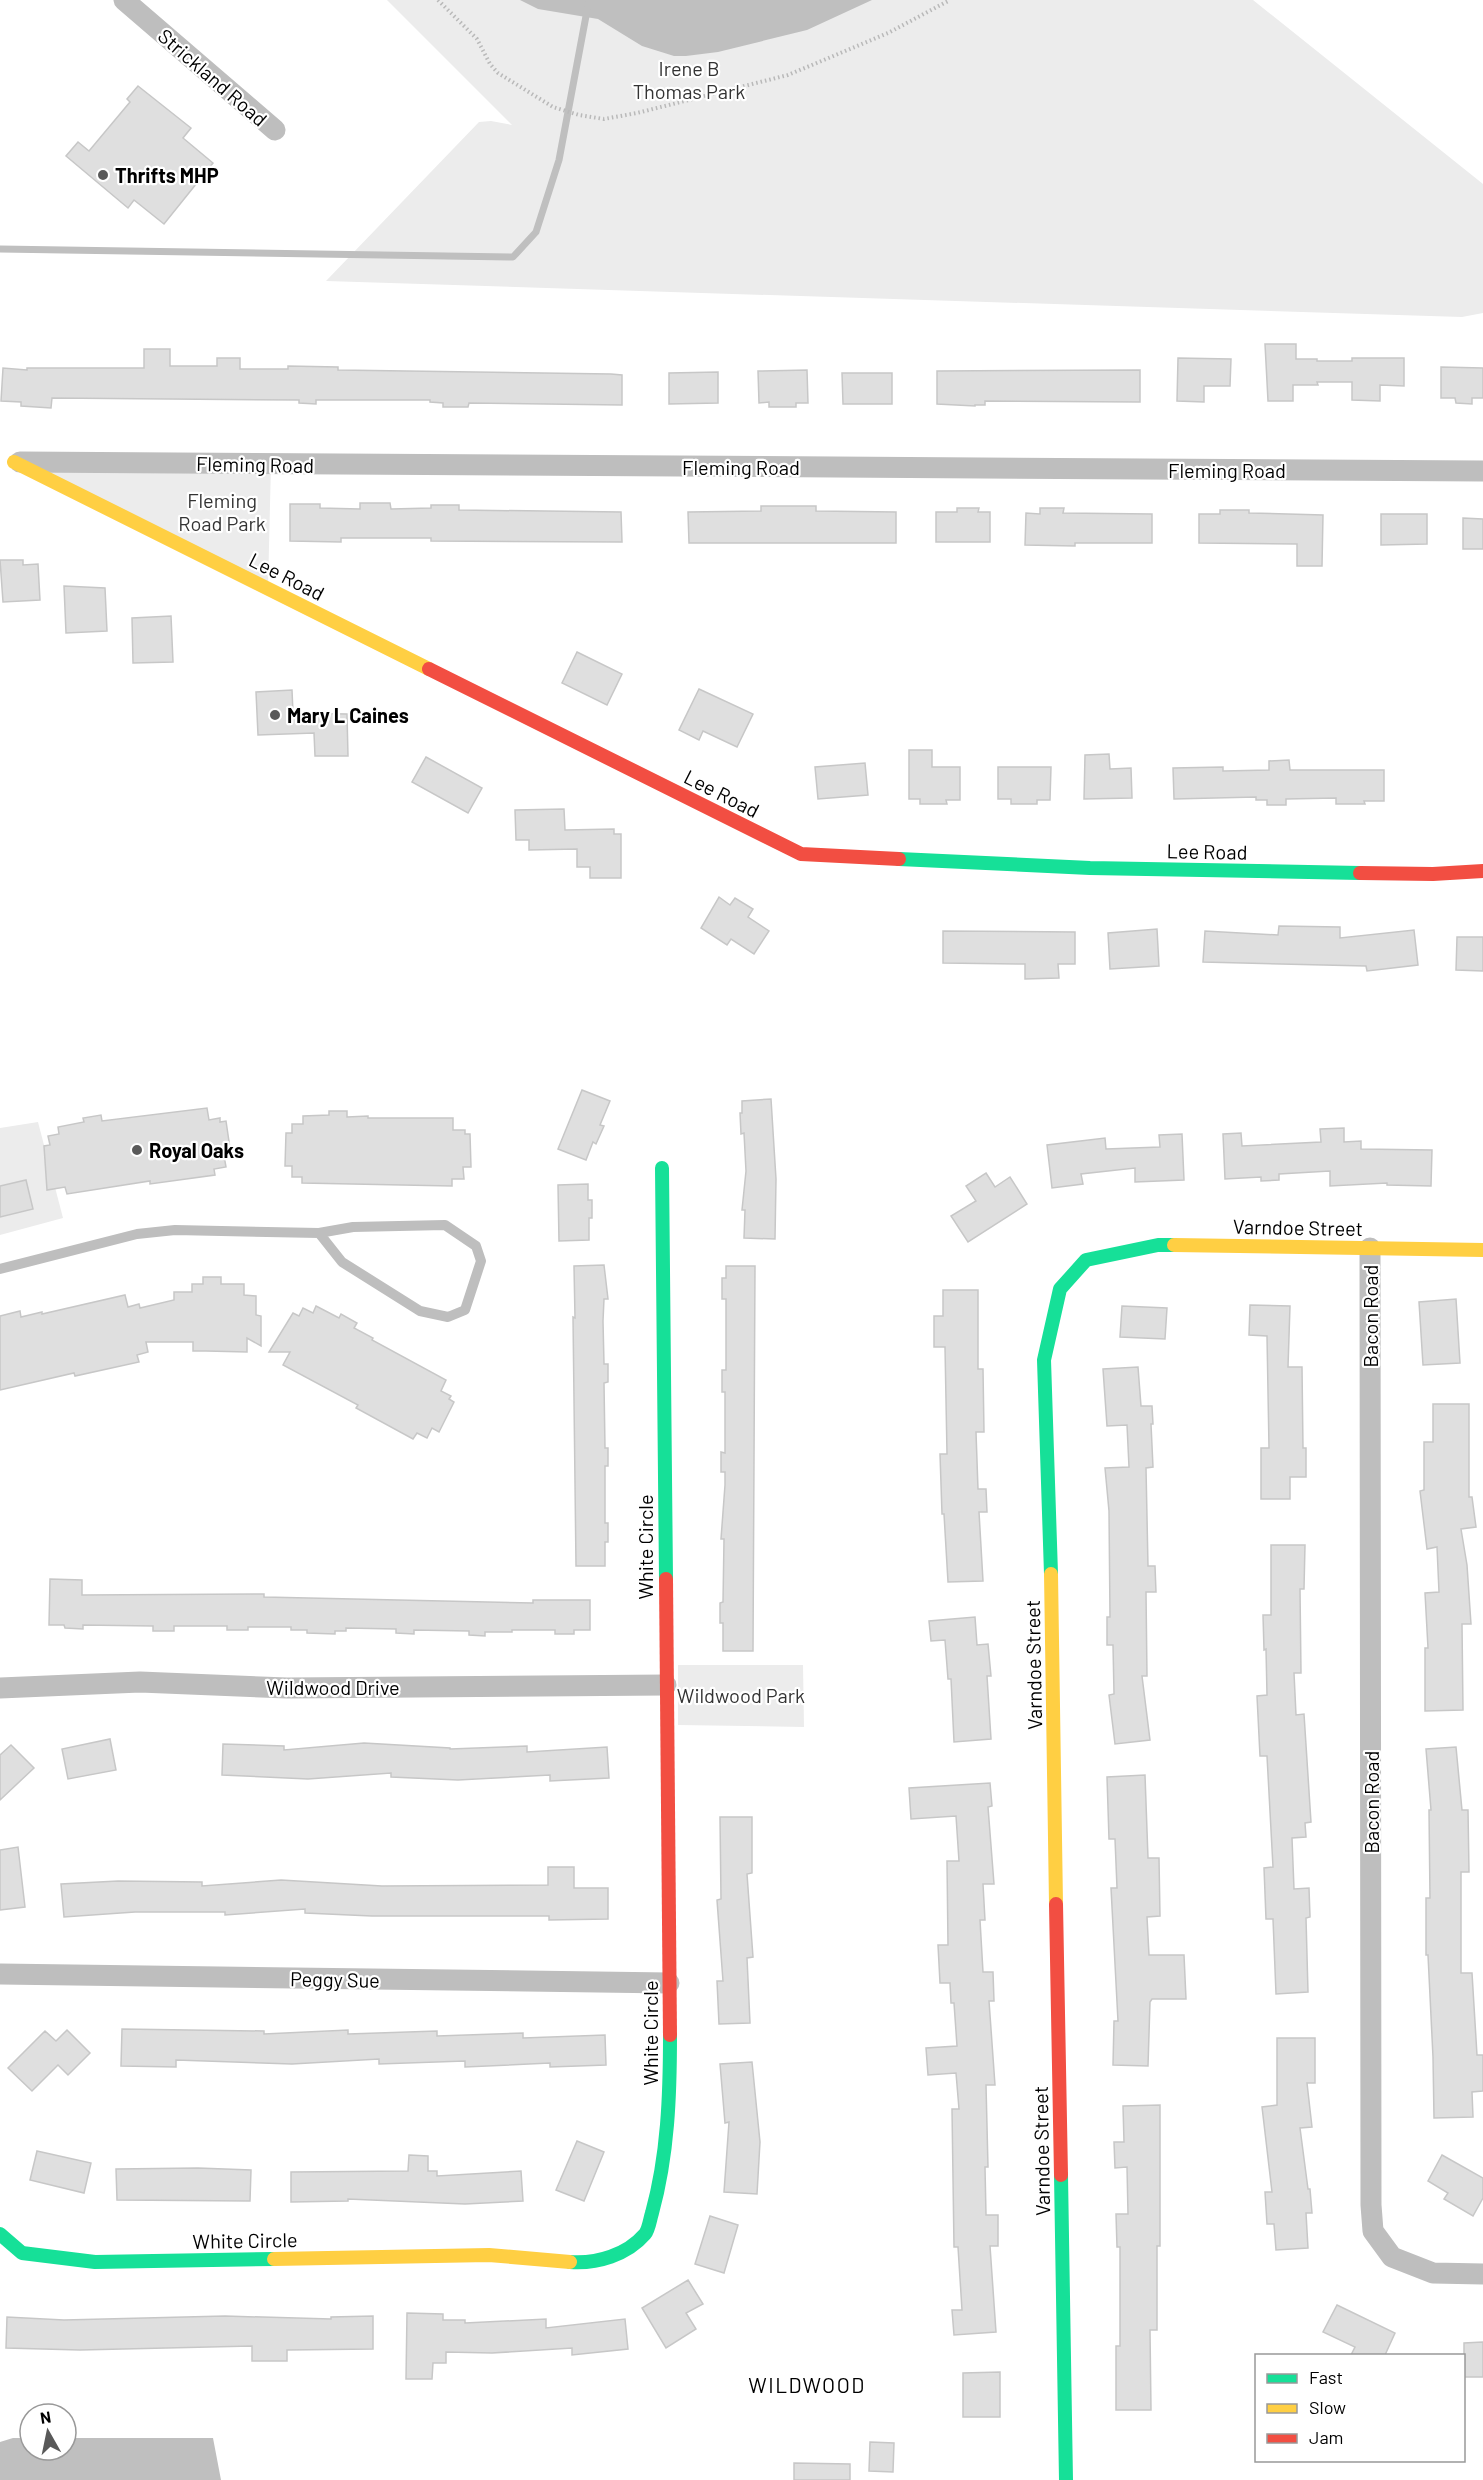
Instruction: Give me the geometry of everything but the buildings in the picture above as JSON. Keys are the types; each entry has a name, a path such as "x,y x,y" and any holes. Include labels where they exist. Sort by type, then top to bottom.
{"street":[{"name":"Strickland Road","path":"124,0 275,130"},
{"name":"Fleming Road","path":"7,461 1483,471"},
{"name":"Lee Road","path":"7,461 801,854 1113,868 1432,874 1483,871"},
{"name":"White Circle","path":"0,2234 22,2253 95,2262 489,2255 582,2264 621,2254 646,2233 659,2186 670,2092 662,1168"},
{"name":"Varndoe Street","path":"1066,2480 1051,1599 1044,1360 1060,1289 1086,1260 1158,1245 1483,1250"},
{"name":"Bacon Road","path":"1370,1248 1371,2214 1373,2231 1392,2257 1433,2273 1483,2274"},
{"name":"Wildwood Drive","path":"0,1688 140,1682 287,1688 666,1685"},
{"name":"Peggy Sue","path":"0,1974 669,1983"}],"lane":[{"path":"0,1269 137,1234 175,1230 319,1233 353,1227 445,1226 476,1246 481,1261 465,1310 448,1317 420,1311 342,1262 319,1233"}],"path":[{"path":"438,0 477,39 490,64 498,73 553,107 596,118 622,116 779,78 888,33 950,0"}],"green space":[{"name":"Irene B Thomas Park","path":"387,0 1253,0 1483,184 1483,313 1462,317 326,281 479,122 491,121 512,125"},
{"name":"Fleming Road Park","path":"52,462 271,464 268,588 49,477"},
{"path":"38,1122 63,1218 0,1235 0,1128"},
{"name":"Wildwood Park","path":"678,1665 803,1665 804,1727 678,1725"}],"shaded area":[{"path":"520,0 872,0 807,30 718,52 674,56 642,46 598,19 538,9"},
{"path":"18,2438 18,2462 78,2462 78,2438 213,2438 221,2480 0,2480 0,2442"}],"waterway":[{"path":"0,249 513,257 536,232 559,160 589,0"}],"traffic: fast":[{"path":"899,859 1090,868 1360,873"},
{"path":"662,1168 666,1579"},
{"path":"1051,1574 1044,1360 1060,1289 1086,1260 1158,1245 1174,1245"},
{"path":"570,2262 611,2257 629,2248 648,2229 665,2147 669,2102 670,2035"},
{"path":"1061,2175 1066,2480"},
{"path":"0,2234 22,2253 95,2262 274,2259"}],"traffic: slow":[{"path":"14,462 429,669"},
{"path":"1174,1245 1483,1250"},
{"path":"1051,1574 1056,1904"},
{"path":"274,2259 489,2255 570,2262"}],"traffic: jam":[{"path":"429,669 801,854 899,859"},
{"path":"1360,873 1433,874 1483,871"},
{"path":"666,1579 670,2035"},
{"path":"1056,1904 1061,2175"}],"place":[{"name":"Thrifts MHP","path":"103,175"},
{"name":"Mary L Caines","path":"275,715"},
{"name":"Royal Oaks","path":"137,1150"}],"district":[{"name":"WILDWOOD","path":"807,2384"}]}
